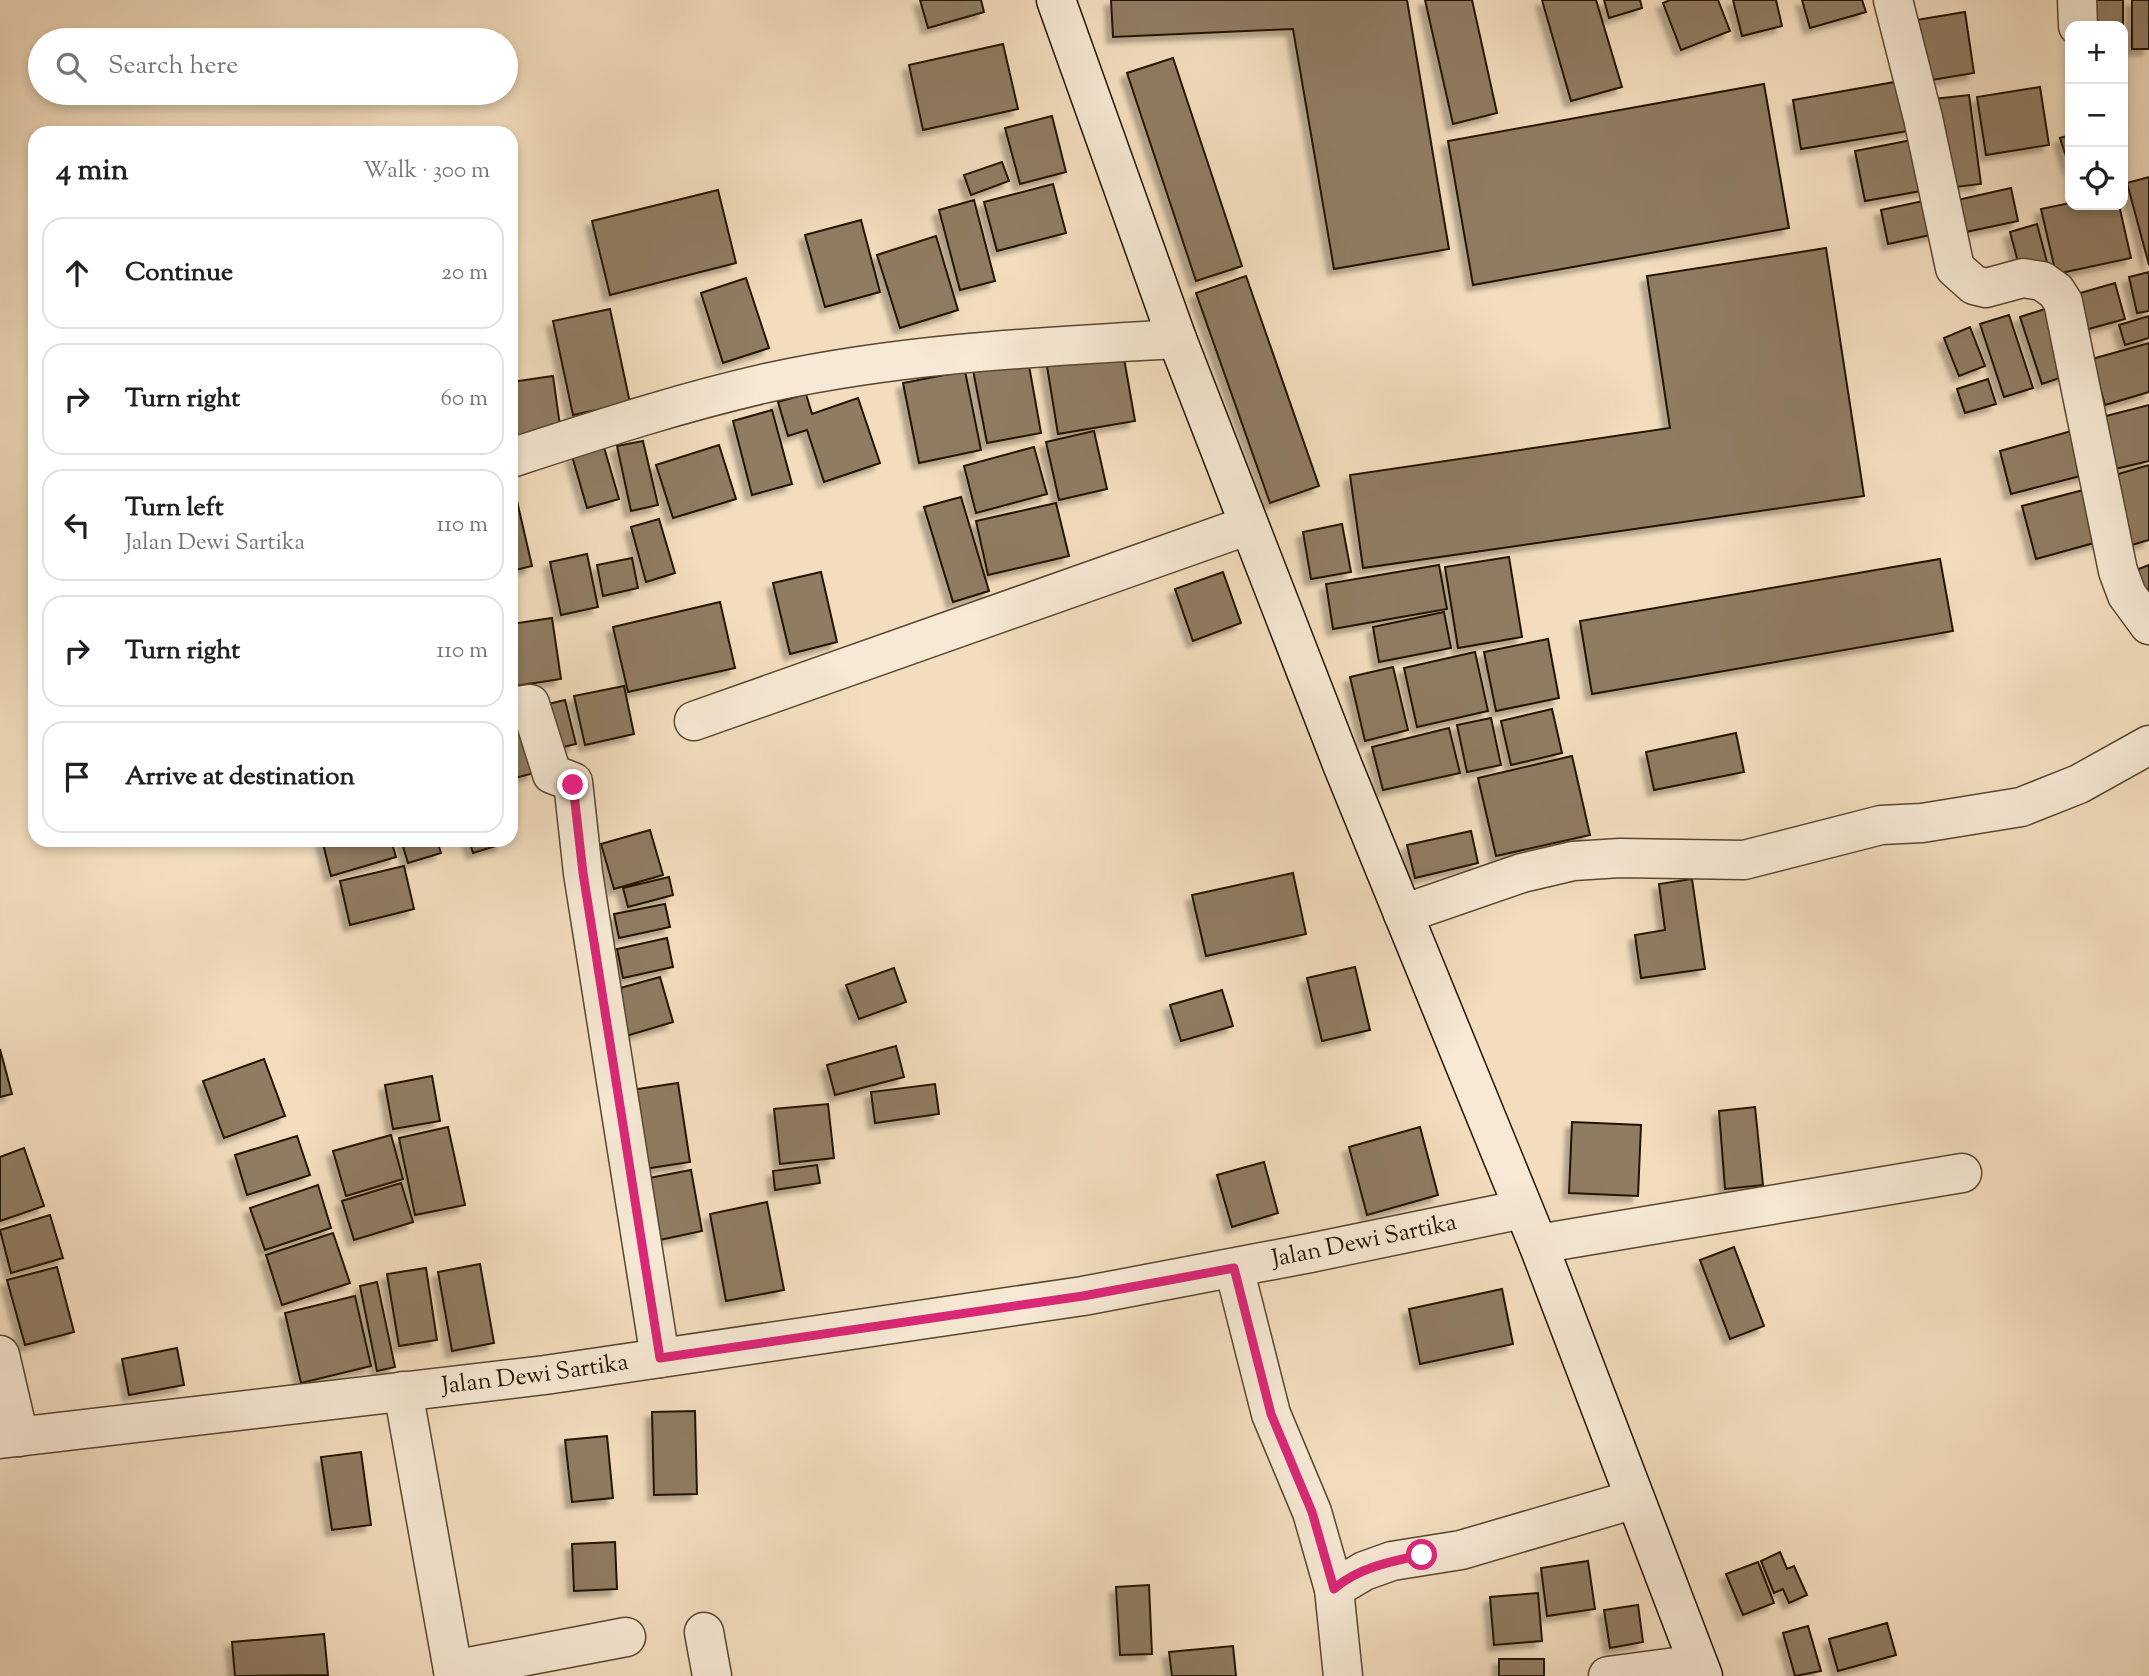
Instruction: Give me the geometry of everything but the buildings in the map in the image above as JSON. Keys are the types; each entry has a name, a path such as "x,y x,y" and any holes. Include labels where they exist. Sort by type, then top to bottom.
{"street":[{"path":"1056,0 1177,339 1342,764 1538,1244 1700,1670 1608,1676"},
{"path":"1893,0 1923,118 1955,268 1974,285 1986,288 2024,278 2042,281 2056,291 2063,302 2118,571 2127,596 2149,625"},
{"path":"2077,0 2078,21"},
{"path":"518,456 660,410 773,382 979,350 1177,339"},
{"path":"694,721 1249,525"},
{"path":"518,700 533,707 552,774 571,781 573,785 583,873 660,1358"},
{"path":"1403,914 1522,873 1573,861 1620,858 1744,860 1881,825 1922,823 2021,807 2079,784 2149,745"},
{"path":"1538,1244 1962,1173"},
{"name":"Jalan Dewi Sartika","path":"10,1438 545,1375 1083,1296 1523,1209"},
{"path":"1234,1268 1271,1414 1312,1512 1334,1589 1343,1676"},
{"path":"0,1355 10,1438"},
{"path":"403,1391 454,1673 626,1637"},
{"path":"1334,1589 1364,1571 1392,1561 1461,1550 1635,1499"},
{"path":"704,1632 712,1676"}],"route":[{"path":"573,785 583,873 660,1358 1083,1296 1234,1268 1271,1414 1312,1512 1334,1589 1364,1571 1392,1561 1422,1555"}]}
